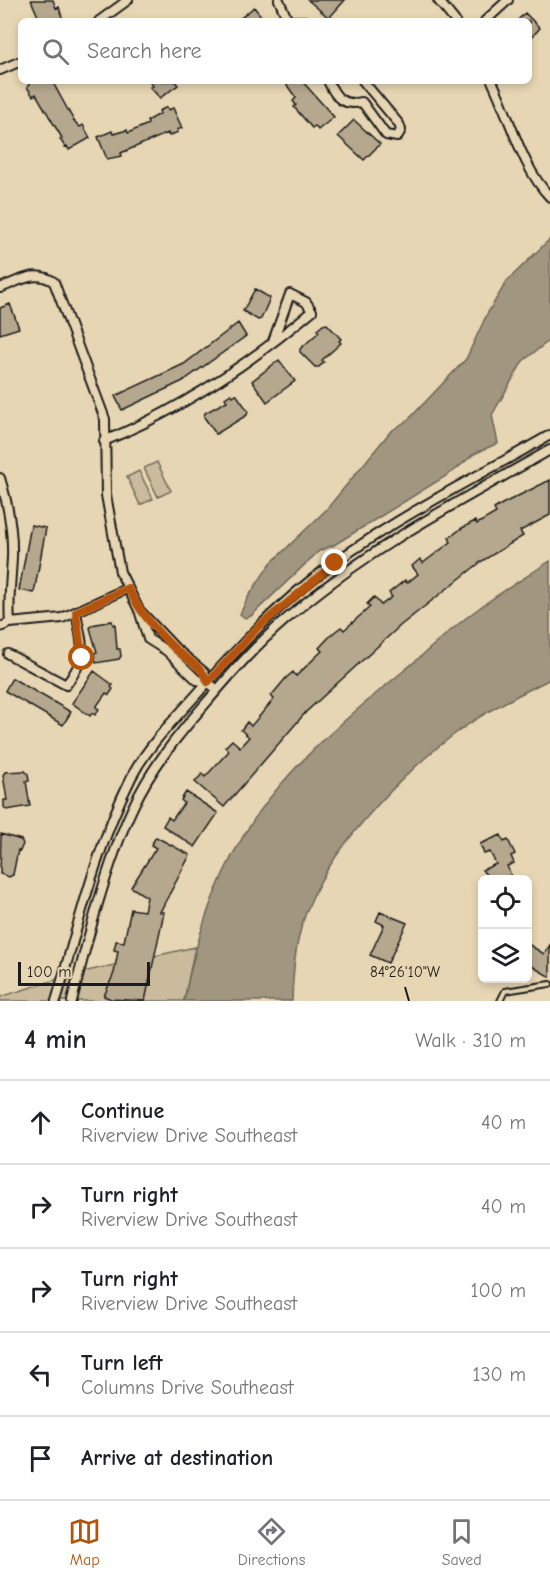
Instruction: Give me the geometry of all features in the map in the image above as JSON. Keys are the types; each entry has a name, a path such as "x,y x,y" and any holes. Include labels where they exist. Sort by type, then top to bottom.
{"street":[{"path":"103,18 128,0"},
{"path":"279,0 287,18"},
{"path":"438,0 453,18"},
{"path":"488,18 508,0"},
{"path":"0,70 18,62"},
{"path":"330,84 341,101 346,104 362,102 386,135 397,137 401,130 399,124 366,84"},
{"path":"493,84 527,164 550,197"},
{"path":"0,288 34,275 44,275 54,282 105,419 105,487 113,546 128,588 139,610 146,637 172,651"},
{"path":"104,441 146,424 221,381 312,310 306,302 290,294 273,340"},
{"path":"56,1001 103,846 118,806 151,747 257,628 335,563 367,541 550,435"},
{"path":"72,1001 110,869 131,811 163,756 217,690 273,631 384,545 550,450"},
{"path":"0,478 8,507 12,539 8,594 10,623"},
{"path":"0,627 10,623 62,618 128,588"},
{"path":"139,610 197,680 208,682 217,690"},
{"path":"8,654 66,685 80,667 82,658 76,612"}],"lane":[{"path":"475,478 482,489"},
{"path":"335,563 344,574"},
{"path":"118,806 131,811"},
{"path":"500,1001 505,991 550,984"}],"shaded area":[{"path":"550,239 550,340 523,361 492,415 498,443 474,454 454,471 334,545 319,551 251,616 245,618 240,614 248,597 270,564 326,510 390,432 409,419 466,359 487,314 507,281"},
{"path":"157,462 171,491 158,497 144,468"},
{"path":"139,471 153,499 140,505 127,477"},
{"path":"550,561 550,679 486,713 445,742 400,782 356,830 322,879 305,915 296,951 292,1001 184,1001 197,944 214,895 234,852 258,814 286,779 319,744 458,624"},
{"path":"195,947 184,1001 0,1001 0,997 74,974"}],"building":[{"path":"31,0 53,0 56,8 59,7 62,18 39,18"},
{"path":"308,0 345,0 329,18"},
{"path":"254,7 263,18 241,18"},
{"path":"525,13 530,18 520,18"},
{"path":"532,20 540,28 532,37"},
{"path":"30,84 54,84 74,121 80,127 83,125 90,138 69,150 67,146 65,147 36,94 33,96 27,87"},
{"path":"151,84 178,85 160,98 150,87 153,86"},
{"path":"286,84 305,84 334,117 318,130 315,126 312,128 294,107 296,105 293,101 296,98"},
{"path":"167,107 168,110 173,108 182,128 177,130 178,132 169,136 168,133 121,153 122,156 107,159 98,137 112,131 113,134 127,130 128,133 148,124 147,121"},
{"path":"354,120 380,144 364,160 338,136"},
{"path":"255,289 270,298 261,319 258,320 243,311"},
{"path":"10,304 19,328 0,334 0,308"},
{"path":"238,323 246,336 183,381 122,410 115,396 184,364"},
{"path":"327,324 341,339 339,341 341,343 322,360 324,362 319,367 315,367 300,352 300,349 319,332 317,330"},
{"path":"279,360 295,381 267,402 252,381"},
{"path":"231,394 233,396 236,394 248,411 247,415 216,434 204,417 205,413 227,401 225,398"},
{"path":"550,480 550,515 520,531 523,536 482,561 401,625 306,712 224,807 195,782 202,774 205,777 229,751 225,747 232,740 240,747 249,737 241,730 247,722 251,726 274,699 271,696 286,678 293,672 296,676 322,651 319,648 332,634 341,627 344,630 370,607 367,604 374,597 381,605 392,597 389,593 405,580 407,583 418,574 412,566 420,559 423,563 451,542 449,538 462,528 475,521 477,524 496,513 494,509 502,504"},
{"path":"31,525 46,528 34,593 19,590"},
{"path":"112,621 113,625 115,624 117,649 120,649 121,656 119,659 96,663 94,653 97,652 90,628 92,625"},
{"path":"94,671 113,685 111,687 113,689 109,695 106,693 96,707 99,709 95,715 92,713 90,716 72,703"},
{"path":"12,678 71,712 63,725 5,691"},
{"path":"25,771 29,781 26,781 30,806 7,810 4,807 4,800 7,800 3,775 5,772"},
{"path":"186,792 218,813 195,847 163,826 168,817 172,820 184,803 181,800"},
{"path":"1,834 21,840 23,844 20,851 18,850 13,875 9,877 0,874"},
{"path":"501,835 504,842 508,840 515,854 511,856 514,863 507,866 511,875 486,875 482,870 496,864 490,852 484,854 480,844"},
{"path":"156,837 190,855 160,912 164,912 145,1001 111,999 104,996 114,973 118,951 114,950 116,941 124,942 131,909 144,911 147,897 131,887 156,848 151,845"},
{"path":"380,912 407,923 388,963 370,955 384,925 376,921"},
{"path":"550,945 550,977 532,966 532,946 544,954"}],"route":[{"path":"82,658 76,612 128,588 139,610 174,648 204,672 208,682 224,662 274,612 335,563"}]}
